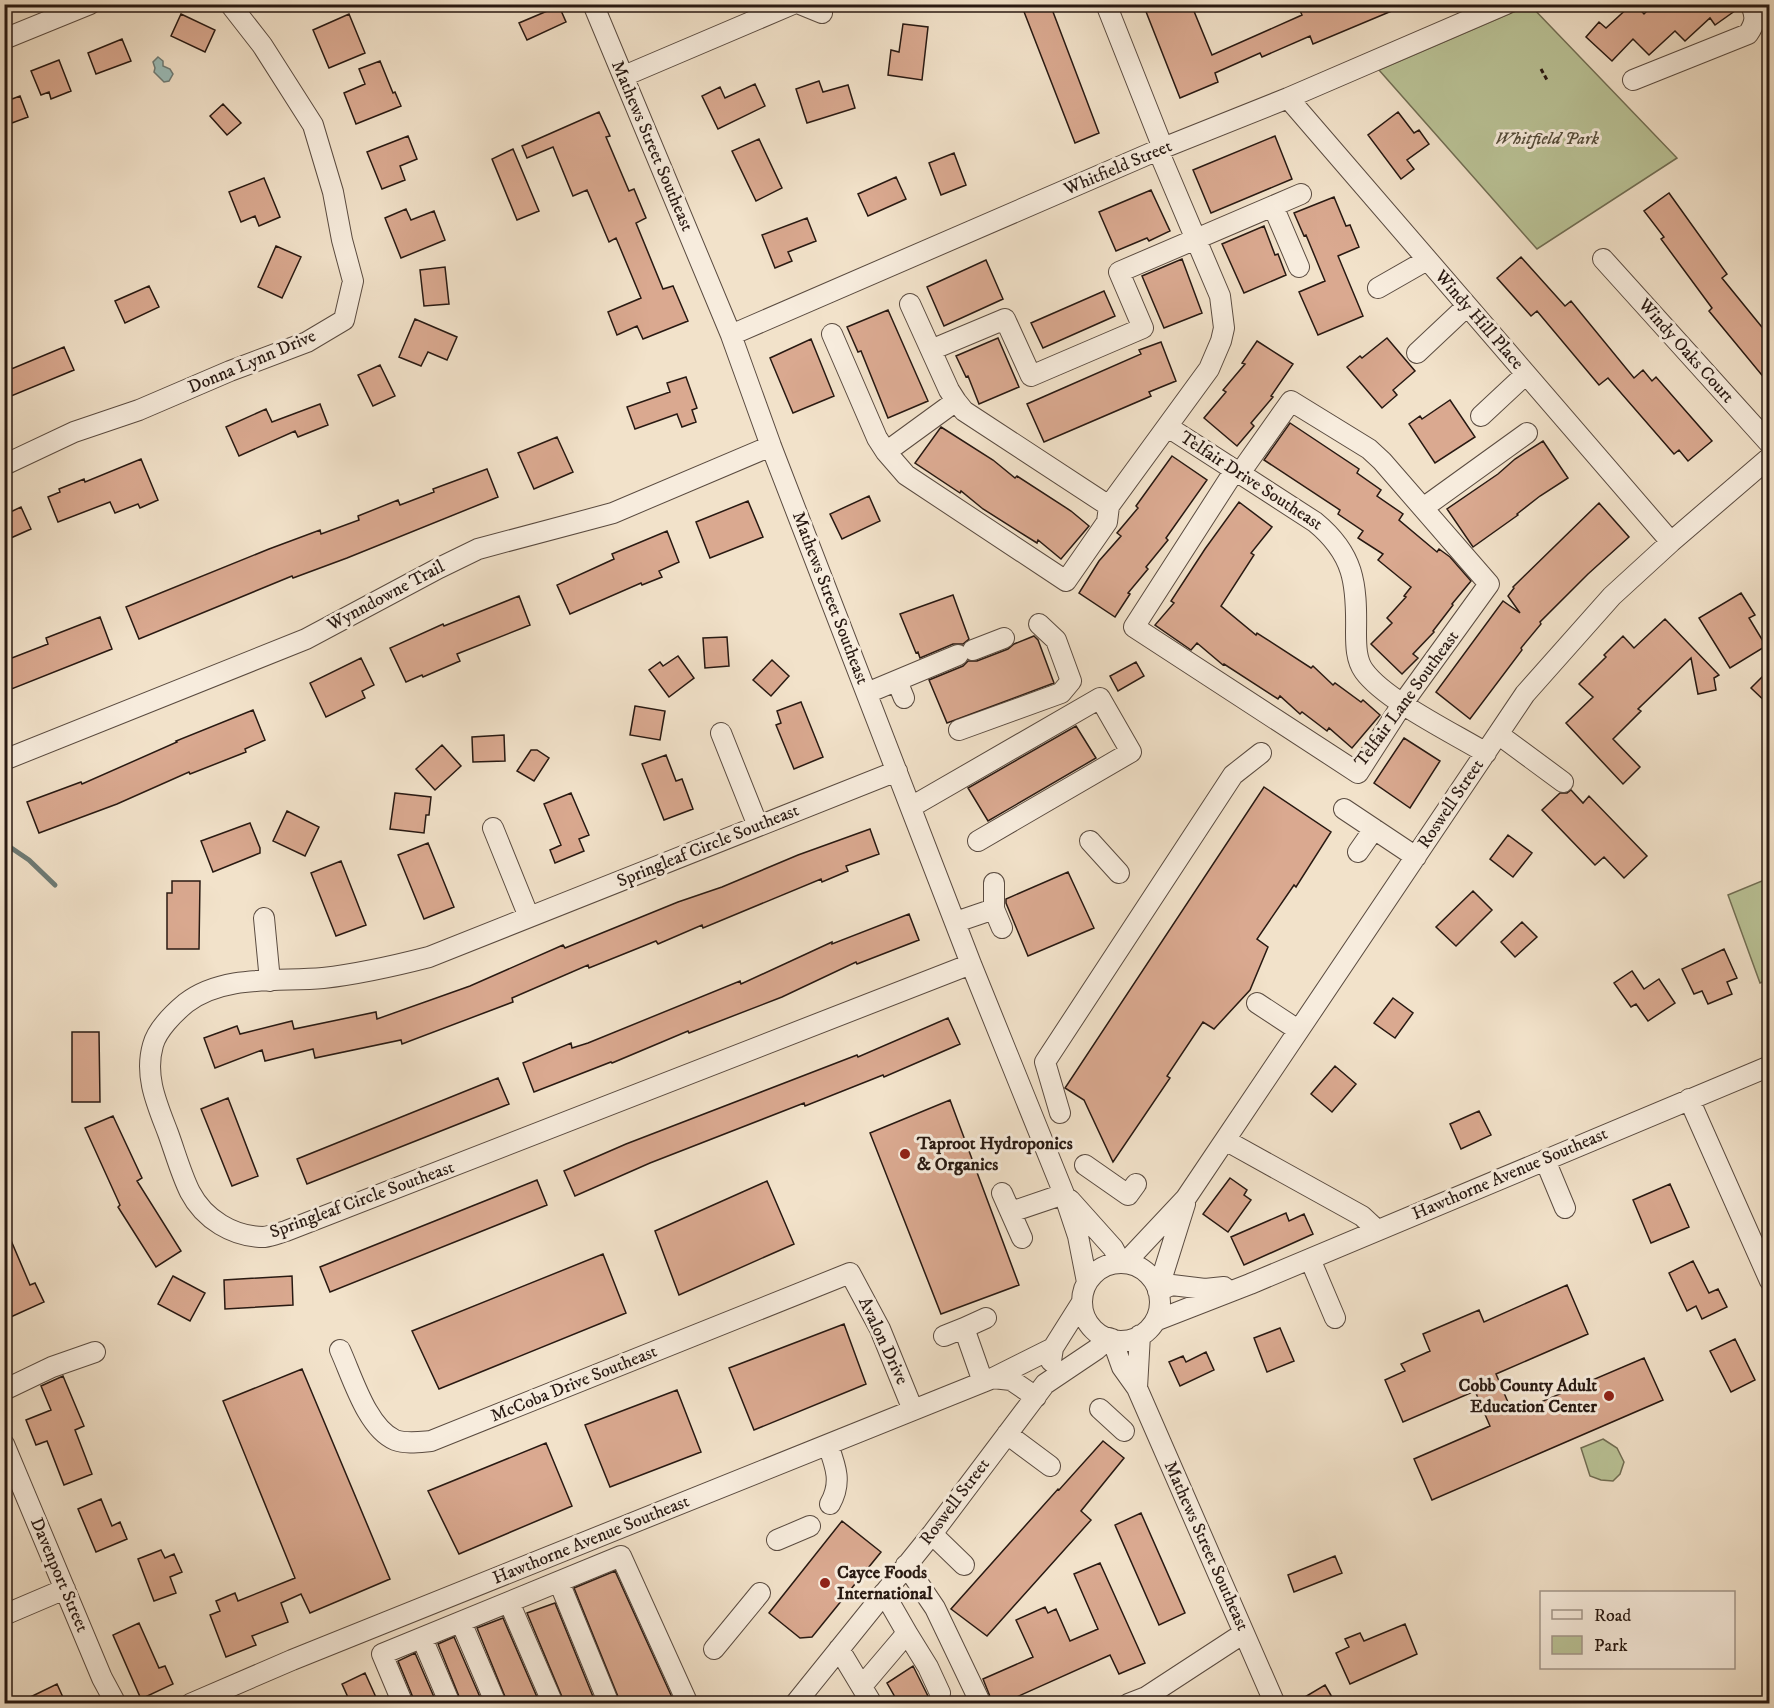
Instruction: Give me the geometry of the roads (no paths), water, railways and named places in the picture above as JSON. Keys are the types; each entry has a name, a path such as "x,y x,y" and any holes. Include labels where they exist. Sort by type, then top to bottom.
{"street":[{"path":"4,39 90,4"},
{"name":"Donna Lynn Drive","path":"4,465 74,432 139,410 230,371 307,342 344,320 353,281 333,192 313,125 262,45 230,4"},
{"name":"Mathews Street Southeast","path":"593,4 731,335 771,446 971,964 1064,1194 1078,1236 1087,1282"},
{"path":"624,76 793,4"},
{"path":"800,4 822,13"},
{"path":"832,334 868,419 885,452 906,475 1066,581 1107,522 1110,506 1209,369 1221,342 1224,328 1221,296 1161,149 1107,4"},
{"name":"Whitfield Street","path":"731,335 1161,149 1288,98 1465,13 1506,4"},
{"path":"1633,80 1748,34 1755,24 1755,11 1750,4"},
{"name":"Windy Hill Place","path":"1288,98 1671,542"},
{"path":"931,350 1005,319 1031,376 1143,328 1119,272 1301,194"},
{"path":"1273,206 1299,267"},
{"name":"Windy Oaks Court","path":"1603,259 1770,444"},
{"path":"1378,288 1427,260"},
{"path":"910,304 956,401 964,411 1110,506"},
{"path":"1417,353 1467,306"},
{"path":"1481,416 1526,374"},
{"path":"885,452 956,401"},
{"name":"Telfair Lane Southeast","path":"1291,401 1369,449 1489,584 1403,703 1358,773 1134,627 1238,472 1291,401"},
{"name":"Telfair Drive Southeast","path":"1168,427 1315,522 1338,544 1349,564 1355,585 1356,648 1363,670 1371,679 1403,703 1485,753"},
{"path":"1423,508 1527,433"},
{"name":"Wynndowne Trail","path":"4,760 306,639 439,567 478,549 613,513 771,446"},
{"name":"Roswell Street","path":"1123,1263 1186,1198 1525,694 1611,596 1770,457"},
{"path":"959,730 1061,693 1071,681 1056,640 1039,624"},
{"path":"867,693 901,689 966,653 1004,638"},
{"path":"911,807 950,792 1100,698 1131,752 978,841"},
{"path":"721,733 758,826"},
{"path":"1498,734 1563,782"},
{"path":"1060,1113 1045,1062 1233,775 1261,753"},
{"name":"Springleaf Circle Southeast","path":"897,771 429,957 380,970 322,978 228,985 188,1002 169,1019 153,1043 149,1069 153,1094 190,1193 206,1214 222,1227 246,1236 266,1237 971,964"},
{"path":"1344,809 1416,857"},
{"path":"493,828 529,917"},
{"path":"1358,852 1374,829"},
{"path":"1090,842 1119,873"},
{"path":"994,883 994,909 1002,928"},
{"path":"956,922 994,909"},
{"path":"264,918 270,981"},
{"path":"1257,1003 1298,1030"},
{"name":"Hawthorne Avenue Southeast","path":"1155,1321 1250,1284 1770,1066"},
{"path":"1689,1099 1770,1281"},
{"path":"1225,1140 1362,1216 1377,1230"},
{"path":"1545,1160 1565,1208"},
{"path":"1084,1165 1128,1195 1136,1184"},
{"path":"1002,1193 1022,1238"},
{"path":"1011,1212 1064,1194"},
{"name":"Mathews Street Southeast","path":"1064,1194 1113,1248 1123,1263"},
{"name":"Roswell Street","path":"1158,1291 1186,1198"},
{"path":"1310,1259 1335,1318"},
{"path":"1123,1263 1140,1268 1148,1274 1158,1291 1160,1301 1155,1321 1140,1335 1131,1339 1110,1339 1093,1329 1087,1321 1082,1302 1083,1292 1087,1282 1101,1268 1123,1263"},
{"name":"McCoba Drive Southeast","path":"340,1350 369,1415 383,1433 396,1440 409,1443 431,1441 850,1273"},
{"name":"Avalon Drive","path":"850,1273 880,1329 913,1410"},
{"name":"Hawthorne Avenue Southeast","path":"1158,1291 1172,1286 1205,1289 1250,1284"},
{"name":"Roswell Street","path":"1041,1390 1053,1348 1082,1302"},
{"path":"944,1336 986,1318"},
{"path":"964,1328 988,1380 1011,1380 1041,1390"},
{"name":"Mathews Street Southeast","path":"1137,1388 1140,1335"},
{"name":"Mathews Street Southeast","path":"1110,1339 1122,1367 1137,1388 1275,1704"},
{"name":"Roswell Street","path":"795,1704 932,1534 1041,1390 1110,1339"},
{"name":"Hawthorne Avenue Southeast","path":"198,1702 292,1660 988,1380 1053,1348"},
{"path":"4,1390 52,1367 95,1352"},
{"path":"1100,1409 1124,1431"},
{"path":"1007,1434 1050,1466"},
{"name":"Davenport Street","path":"4,1444 102,1678 116,1704"},
{"path":"828,1445 838,1475 838,1485 830,1504"},
{"path":"932,1534 964,1565"},
{"path":"403,1704 382,1654 621,1556 688,1704"},
{"path":"906,1565 935,1608 981,1704"},
{"path":"559,1582 609,1704"},
{"path":"4,1615 65,1589"},
{"path":"714,1649 760,1593"},
{"path":"884,1593 928,1667 940,1693"},
{"path":"509,1602 553,1704"},
{"path":"461,1622 496,1704"},
{"path":"1128,1704 1146,1697 1244,1633"},
{"path":"862,1686 907,1634"},
{"path":"422,1638 450,1704"},
{"path":"838,1649 872,1704"}],"water":[{"path":"158,57 163,61 163,66 170,69 173,74 169,81 164,82 154,72 153,62"}],"waterway":[{"path":"4,843 29,860 55,885"}],"place":[{"name":"Taproot Hydroponics & Organics","path":"905,1154"},
{"name":"Cobb County Adult Education Center","path":"1609,1396"},
{"name":"Cayce Foods International","path":"825,1583"}],"park label":[{"name":"Whitfield Park","path":"1547,139"}]}
